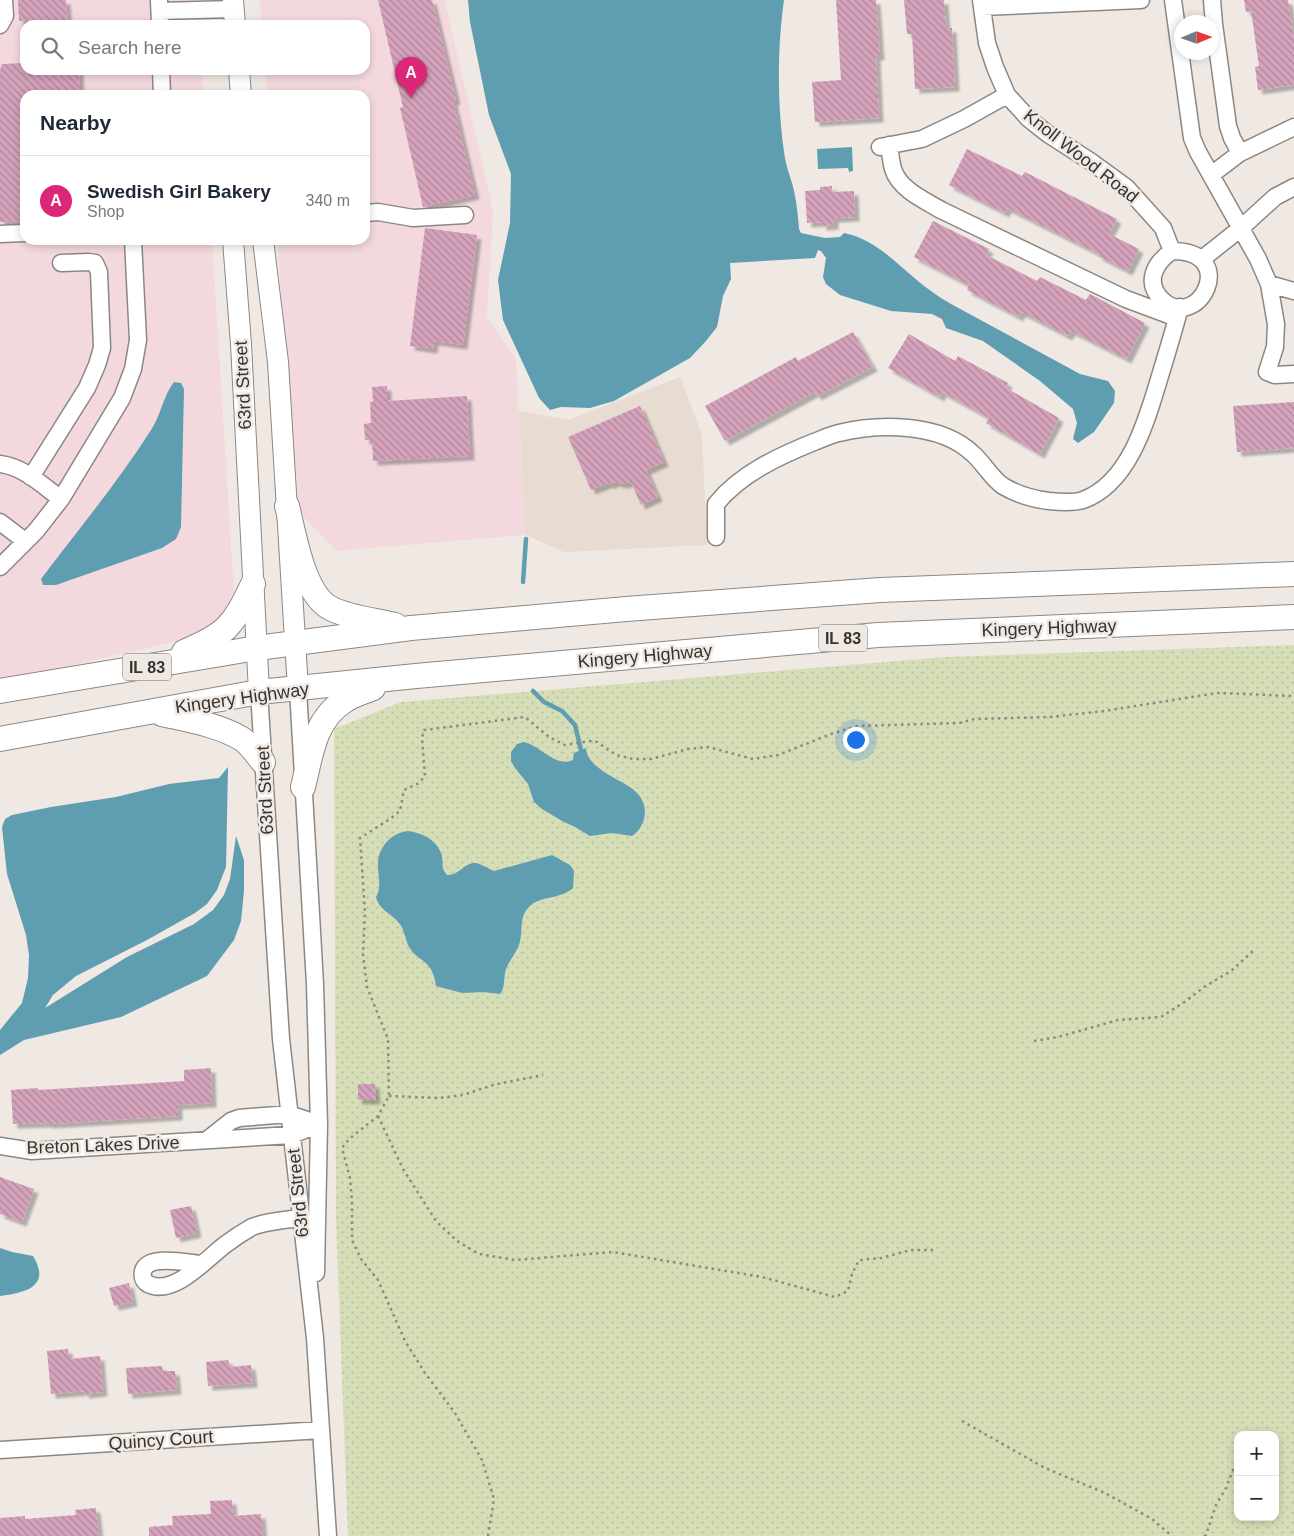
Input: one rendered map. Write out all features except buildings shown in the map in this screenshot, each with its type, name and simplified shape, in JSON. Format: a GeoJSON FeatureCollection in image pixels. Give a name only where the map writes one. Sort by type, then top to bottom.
{"type":"FeatureCollection","features":[{"type":"Feature","properties":{"kind":"highway"},"geometry":{"type":"LineString","coordinates":[[287,506],[308,580],[319,599],[330,608],[344,613],[412,628]]}},
{"type":"Feature","properties":{"kind":"highway","name":"IL 83"},"geometry":{"type":"LineString","coordinates":[[0,691],[257,648],[412,628],[688,603],[880,590],[1294,574]]}},
{"type":"Feature","properties":{"kind":"highway"},"geometry":{"type":"LineString","coordinates":[[154,665],[209,642],[224,631],[240,610],[253,584]]}},
{"type":"Feature","properties":{"kind":"highway","name":"Kingery Highway"},"geometry":{"type":"LineString","coordinates":[[0,739],[259,692],[393,678],[878,635],[1294,617]]}},
{"type":"Feature","properties":{"kind":"highway"},"geometry":{"type":"LineString","coordinates":[[303,787],[314,742],[325,717],[344,701],[393,678]]}},
{"type":"Feature","properties":{"kind":"highway"},"geometry":{"type":"LineString","coordinates":[[151,712],[193,721],[244,740],[263,762]]}},
{"type":"Feature","properties":{"kind":"main road"},"geometry":{"type":"LineString","coordinates":[[239,75],[241,90]]}},
{"type":"Feature","properties":{"kind":"main road","name":"63rd Street"},"geometry":{"type":"LineString","coordinates":[[233,245],[241,344],[259,692]]}},
{"type":"Feature","properties":{"kind":"main road","name":"63rd Street"},"geometry":{"type":"LineString","coordinates":[[264,245],[278,362],[298,689]]}},
{"type":"Feature","properties":{"kind":"street"},"geometry":{"type":"LineString","coordinates":[[0,25],[5,16],[4,0]]}},
{"type":"Feature","properties":{"kind":"street"},"geometry":{"type":"LineString","coordinates":[[982,4],[1140,0]]}},
{"type":"Feature","properties":{"kind":"street"},"geometry":{"type":"LineString","coordinates":[[1173,0],[1192,138],[1258,259],[1269,284],[1276,324],[1275,346],[1267,372],[1275,375],[1294,374]]}},
{"type":"Feature","properties":{"kind":"street"},"geometry":{"type":"LineString","coordinates":[[1212,0],[1228,126],[1240,153]]}},
{"type":"Feature","properties":{"kind":"street","name":"Knoll Wood Road"},"geometry":{"type":"LineString","coordinates":[[982,4],[987,43],[1007,95],[1029,119],[1048,134],[1097,165],[1127,188],[1163,228],[1172,251]]}},
{"type":"Feature","properties":{"kind":"street"},"geometry":{"type":"LineString","coordinates":[[160,12],[234,11]]}},
{"type":"Feature","properties":{"kind":"street"},"geometry":{"type":"LineString","coordinates":[[161,75],[162,90]]}},
{"type":"Feature","properties":{"kind":"street"},"geometry":{"type":"LineString","coordinates":[[1007,95],[964,119],[922,139],[884,146],[897,178],[907,188],[941,210],[1126,299],[1179,313]]}},
{"type":"Feature","properties":{"kind":"street"},"geometry":{"type":"LineString","coordinates":[[1211,175],[1240,153],[1294,127]]}},
{"type":"Feature","properties":{"kind":"street"},"geometry":{"type":"LineString","coordinates":[[1202,259],[1276,197],[1294,187]]}},
{"type":"Feature","properties":{"kind":"street"},"geometry":{"type":"LineString","coordinates":[[370,213],[378,212],[413,218],[465,215]]}},
{"type":"Feature","properties":{"kind":"street"},"geometry":{"type":"LineString","coordinates":[[0,234],[20,233]]}},
{"type":"Feature","properties":{"kind":"street"},"geometry":{"type":"LineString","coordinates":[[0,567],[26,541],[61,499],[122,398],[133,369],[138,340],[133,245]]}},
{"type":"Feature","properties":{"kind":"street"},"geometry":{"type":"LineString","coordinates":[[716,537],[716,504],[725,493],[760,468],[802,447],[838,433],[875,428],[910,428],[944,436],[972,452],[1002,485],[1027,497],[1056,502],[1082,500],[1108,486],[1126,463],[1147,420],[1179,313],[1200,299],[1207,290],[1209,280],[1207,269],[1202,259],[1192,253],[1172,251],[1155,268],[1153,278],[1155,289],[1161,298],[1179,313]]}},
{"type":"Feature","properties":{"kind":"street"},"geometry":{"type":"LineString","coordinates":[[30,477],[87,388],[102,348],[99,272],[95,263],[61,263]]}},
{"type":"Feature","properties":{"kind":"street"},"geometry":{"type":"LineString","coordinates":[[1269,284],[1294,291]]}},
{"type":"Feature","properties":{"kind":"street"},"geometry":{"type":"LineString","coordinates":[[0,464],[10,465],[61,499]]}},
{"type":"Feature","properties":{"kind":"street"},"geometry":{"type":"LineString","coordinates":[[0,522],[26,541]]}},
{"type":"Feature","properties":{"kind":"street","name":"63rd Street"},"geometry":{"type":"LineString","coordinates":[[298,689],[315,984],[319,1124],[315,1338]]}},
{"type":"Feature","properties":{"kind":"street","name":"63rd Street"},"geometry":{"type":"LineString","coordinates":[[259,692],[281,1039],[315,1338],[328,1536]]}},
{"type":"Feature","properties":{"kind":"street"},"geometry":{"type":"LineString","coordinates":[[207,1140],[232,1121],[240,1118],[289,1114],[319,1124]]}},
{"type":"Feature","properties":{"kind":"street","name":"Breton Lakes Drive"},"geometry":{"type":"LineString","coordinates":[[0,1146],[32,1150],[292,1135],[319,1124]]}},
{"type":"Feature","properties":{"kind":"street"},"geometry":{"type":"LineString","coordinates":[[201,1264],[227,1243],[254,1226],[301,1218]]}},
{"type":"Feature","properties":{"kind":"street","name":"Quincy Court"},"geometry":{"type":"LineString","coordinates":[[0,1450],[322,1430]]}},
{"type":"Feature","properties":{"kind":"path"},"geometry":{"type":"LineString","coordinates":[[821,251],[825,238]]}},
{"type":"Feature","properties":{"kind":"path"},"geometry":{"type":"LineString","coordinates":[[942,319],[951,304]]}},
{"type":"Feature","properties":{"kind":"path"},"geometry":{"type":"LineString","coordinates":[[488,1536],[494,1499],[482,1460],[455,1413],[425,1373],[405,1341],[378,1280],[361,1259],[352,1240],[350,1178],[342,1148],[349,1138],[378,1116],[389,1096],[388,1039],[367,987],[364,962],[365,912],[360,838],[400,811],[404,790],[419,783],[425,776],[422,738],[424,730],[525,717],[549,737],[565,745],[590,741],[597,742],[616,755],[633,760],[651,759],[688,749],[708,747],[753,759],[778,755],[857,726],[960,723],[974,719],[1050,717],[1104,711],[1217,693],[1294,696]]}},
{"type":"Feature","properties":{"kind":"path"},"geometry":{"type":"LineString","coordinates":[[1034,1041],[1058,1037],[1118,1020],[1161,1017],[1204,987],[1231,972],[1253,951]]}},
{"type":"Feature","properties":{"kind":"path"},"geometry":{"type":"LineString","coordinates":[[389,1096],[439,1098],[463,1095],[493,1085],[544,1074]]}},
{"type":"Feature","properties":{"kind":"path"},"geometry":{"type":"LineString","coordinates":[[378,1116],[402,1169],[436,1221],[457,1241],[479,1254],[514,1260],[613,1252],[762,1277],[835,1297],[848,1291],[852,1274],[859,1260],[881,1258],[911,1250],[934,1250]]}},
{"type":"Feature","properties":{"kind":"path"},"geometry":{"type":"LineString","coordinates":[[962,1421],[1045,1468],[1105,1493],[1152,1519],[1172,1536]]}},
{"type":"Feature","properties":{"kind":"path"},"geometry":{"type":"LineString","coordinates":[[1204,1536],[1234,1467]]}},
{"type":"Feature","properties":{"kind":"shaded area"},"geometry":{"type":"Polygon","coordinates":[[[0,0],[197,0],[199,20],[20,20],[20,75],[202,75],[203,90],[20,90],[20,245],[212,245],[234,593],[227,614],[210,630],[177,641],[0,682],[0,0]]]}},
{"type":"Feature","properties":{"kind":"shaded area"},"geometry":{"type":"Polygon","coordinates":[[[260,0],[445,0],[493,211],[487,317],[516,359],[525,535],[336,551],[300,513],[277,245],[370,245],[370,90],[267,90],[265,75],[370,75],[370,20],[262,20],[260,0]]]}},
{"type":"Feature","properties":{"kind":"shaded area"},"geometry":{"type":"Polygon","coordinates":[[[680,377],[702,435],[707,545],[564,552],[525,535],[519,411],[568,420],[680,377]]]}},
{"type":"Feature","properties":{"kind":"green space"},"geometry":{"type":"Polygon","coordinates":[[[1294,645],[1294,1536],[348,1536],[336,1220],[334,729],[401,702],[946,657],[1294,645]]]}},
{"type":"Feature","properties":{"kind":"water"},"geometry":{"type":"Polygon","coordinates":[[[468,0],[784,0],[779,59],[780,120],[785,158],[794,191],[801,233],[825,238],[840,237],[844,233],[869,242],[933,293],[951,304],[1080,374],[1108,381],[1115,391],[1114,403],[1094,432],[1078,443],[1073,439],[1077,423],[1073,409],[1040,381],[983,341],[946,328],[942,319],[932,314],[891,311],[840,295],[826,284],[823,277],[826,258],[818,250],[815,258],[730,263],[731,279],[723,296],[717,327],[690,358],[614,401],[590,408],[561,407],[550,410],[539,398],[503,320],[498,280],[510,223],[511,174],[489,115],[470,22],[468,0]]]}},
{"type":"Feature","properties":{"kind":"water"},"geometry":{"type":"Polygon","coordinates":[[[852,147],[853,171],[849,172],[848,168],[818,169],[817,149],[852,147]]]}},
{"type":"Feature","properties":{"kind":"water"},"geometry":{"type":"Polygon","coordinates":[[[174,382],[181,383],[184,389],[181,527],[176,539],[162,548],[56,585],[43,585],[41,579],[111,487],[151,430],[167,393],[174,382]]]}},
{"type":"Feature","properties":{"kind":"water"},"geometry":{"type":"Polygon","coordinates":[[[524,742],[555,759],[567,762],[573,760],[574,753],[586,748],[588,756],[599,768],[631,788],[641,798],[644,804],[645,816],[641,827],[632,836],[612,833],[590,836],[542,809],[534,802],[528,784],[511,761],[511,752],[517,744],[524,742]]]}},
{"type":"Feature","properties":{"kind":"water"},"geometry":{"type":"Polygon","coordinates":[[[228,767],[226,867],[217,890],[207,904],[195,913],[147,940],[76,976],[53,995],[45,1008],[127,957],[194,924],[213,910],[224,895],[230,879],[236,836],[244,860],[244,891],[241,921],[234,940],[207,976],[121,1017],[24,1040],[0,1055],[0,1030],[22,1003],[28,978],[29,955],[26,935],[7,874],[2,827],[5,819],[12,815],[116,797],[169,784],[219,778],[228,767]]]}},
{"type":"Feature","properties":{"kind":"water"},"geometry":{"type":"Polygon","coordinates":[[[408,831],[429,838],[437,846],[440,850],[443,868],[447,875],[451,875],[472,863],[494,871],[552,855],[570,865],[574,871],[573,888],[568,892],[538,901],[525,912],[522,920],[519,945],[506,969],[503,988],[500,994],[483,992],[462,993],[436,986],[432,970],[412,951],[401,925],[380,905],[376,897],[379,886],[378,859],[380,853],[386,842],[391,838],[408,831]]]}},
{"type":"Feature","properties":{"kind":"water"},"geometry":{"type":"Polygon","coordinates":[[[0,1248],[33,1256],[38,1266],[39,1275],[33,1286],[18,1293],[0,1296],[0,1248]]]}},
{"type":"Feature","properties":{"kind":"waterway"},"geometry":{"type":"LineString","coordinates":[[523,582],[526,539]]}},
{"type":"Feature","properties":{"kind":"waterway"},"geometry":{"type":"LineString","coordinates":[[533,691],[544,702],[562,711],[575,725],[581,750]]}},
{"type":"Feature","properties":{"kind":"place","name":"Swedish Girl Bakery"},"geometry":{"type":"Point","coordinates":[411,98]}}]}
